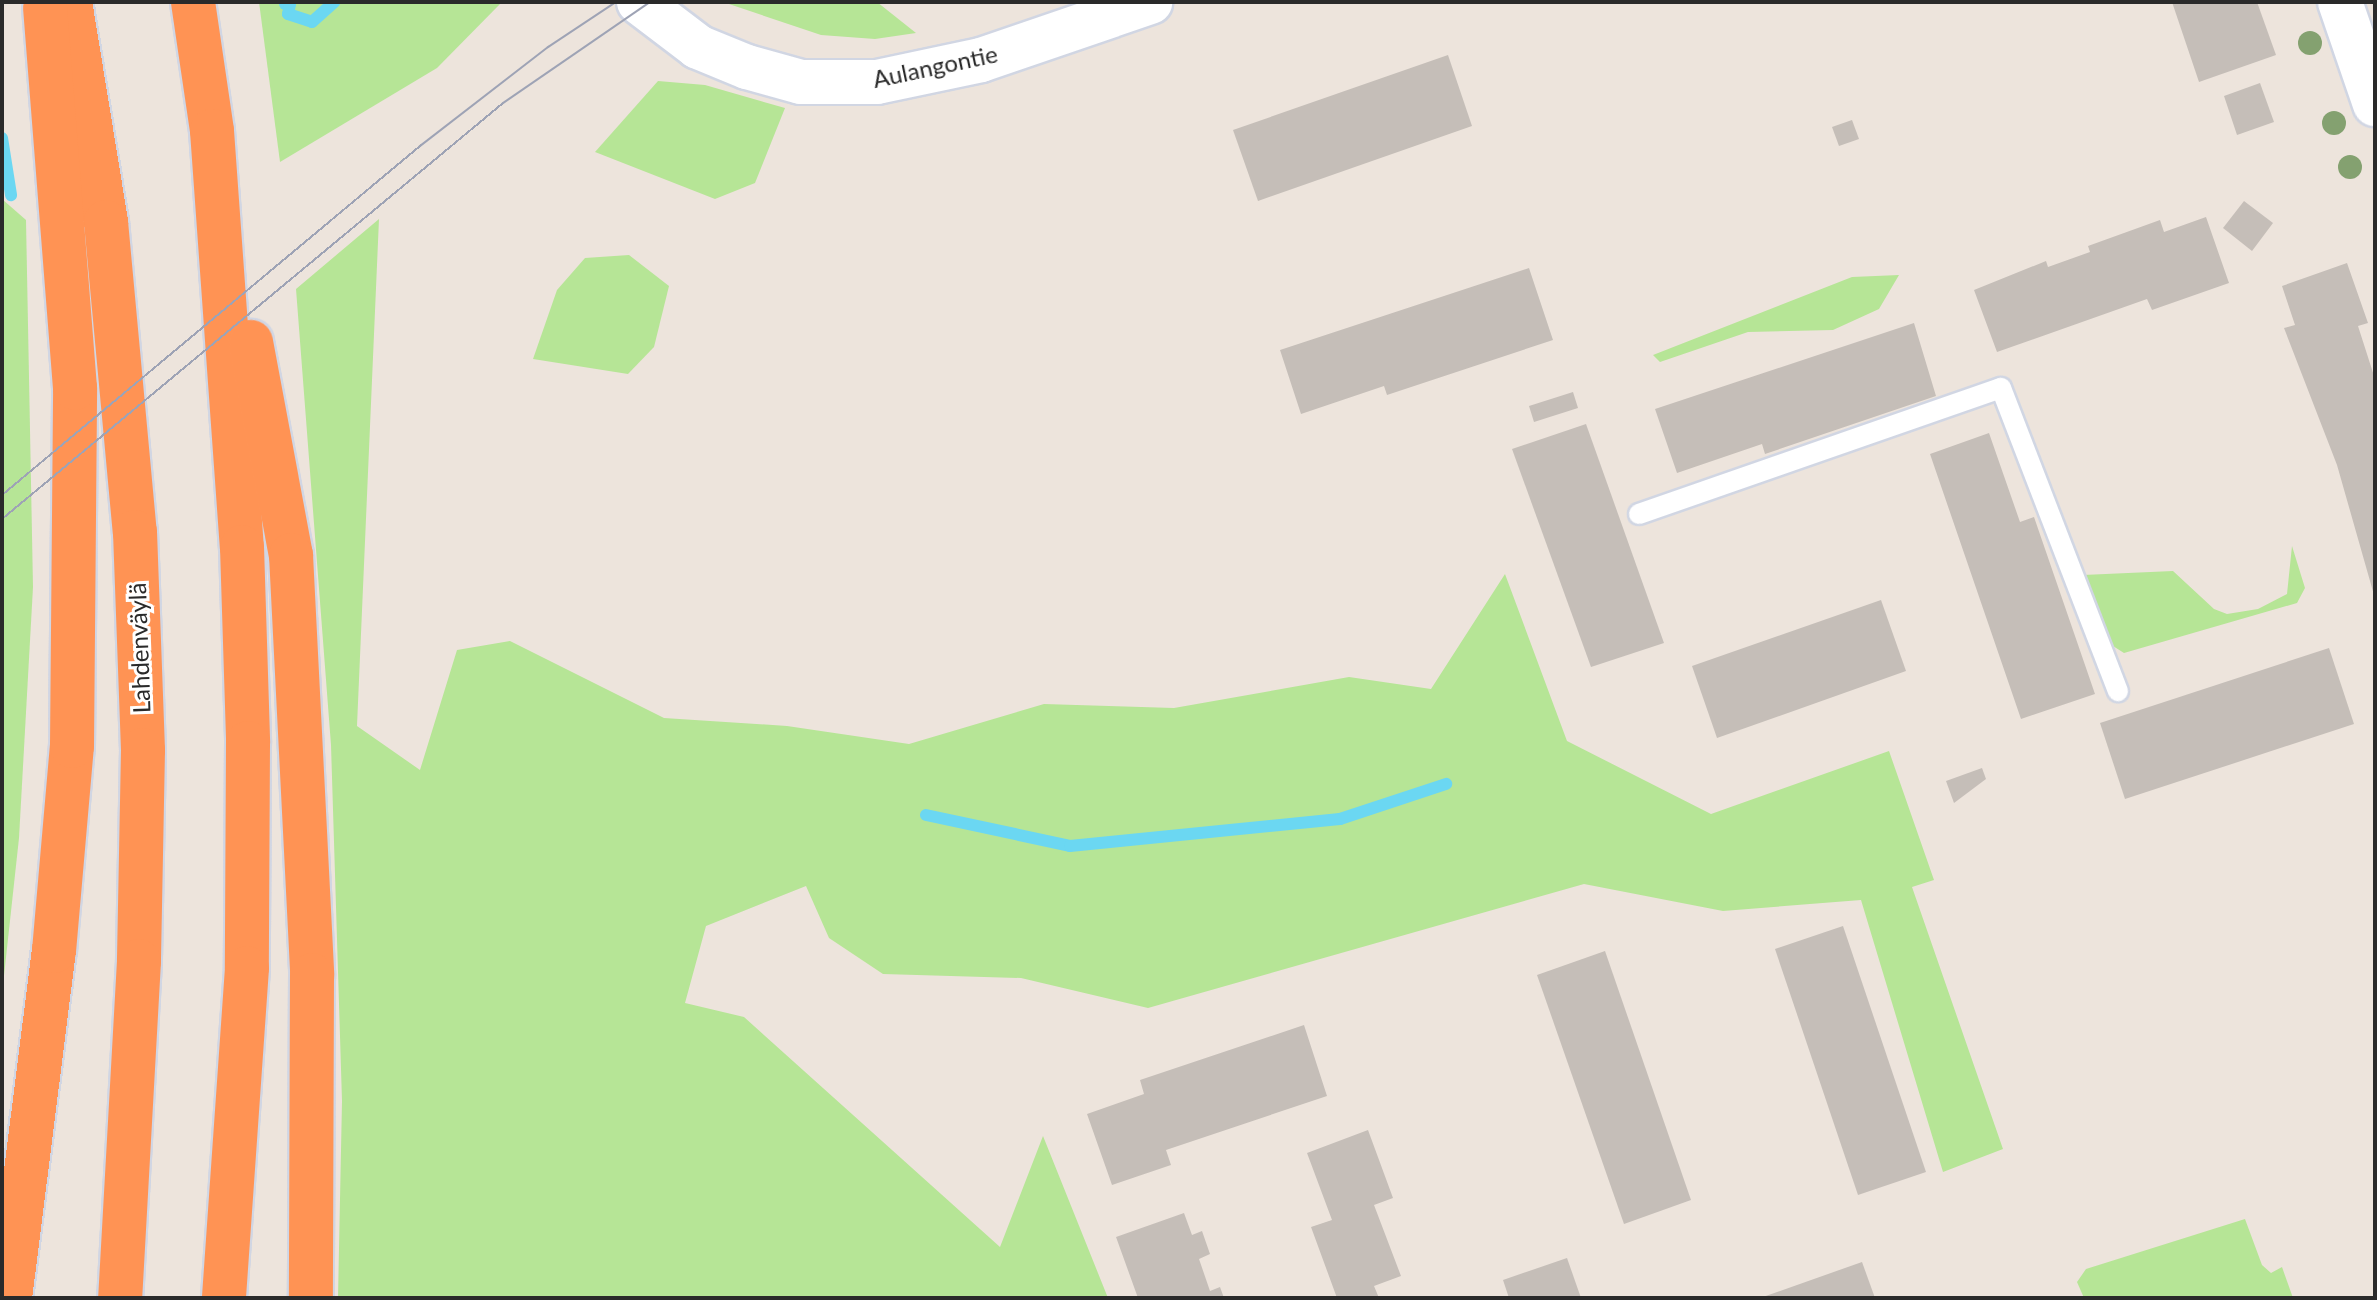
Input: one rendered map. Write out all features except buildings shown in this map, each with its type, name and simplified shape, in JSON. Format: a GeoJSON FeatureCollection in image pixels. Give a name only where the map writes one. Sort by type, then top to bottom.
{"type":"FeatureCollection","features":[{"type":"Feature","properties":{"kind":"highway"},"geometry":{"type":"LineString","coordinates":[[10,1298],[54,951],[72,746],[75,388],[44,2]]}},
{"type":"Feature","properties":{"kind":"highway","name":"Lahdenväylä"},"geometry":{"type":"LineString","coordinates":[[70,2],[106,222],[137,579],[143,750],[139,961],[120,1298]]}},
{"type":"Feature","properties":{"kind":"highway"},"geometry":{"type":"LineString","coordinates":[[193,2],[212,131],[291,555],[312,975],[311,1298]]}},
{"type":"Feature","properties":{"kind":"highway"},"geometry":{"type":"LineString","coordinates":[[212,131],[242,547],[248,743],[247,968],[224,1298]]}},
{"type":"Feature","properties":{"kind":"street","name":"Aulangontie"},"geometry":{"type":"LineString","coordinates":[[639,2],[698,47],[747,67],[801,82],[862,82],[981,60],[1150,2]]}},
{"type":"Feature","properties":{"kind":"street"},"geometry":{"type":"LineString","coordinates":[[2355,17],[2375,104]]}},
{"type":"Feature","properties":{"kind":"lane"},"geometry":{"type":"LineString","coordinates":[[1639,514],[2001,388],[2118,691]]}},
{"type":"Feature","properties":{"kind":"green space"},"geometry":{"type":"Polygon","coordinates":[[[259,2],[502,2],[437,68],[280,162],[259,2]]]}},
{"type":"Feature","properties":{"kind":"green space"},"geometry":{"type":"Polygon","coordinates":[[[723,2],[877,2],[916,33],[875,39],[821,35],[723,2]]]}},
{"type":"Feature","properties":{"kind":"green space"},"geometry":{"type":"Polygon","coordinates":[[[658,81],[705,85],[785,108],[755,183],[715,199],[595,152],[658,81]]]}},
{"type":"Feature","properties":{"kind":"green space"},"geometry":{"type":"Polygon","coordinates":[[[2,199],[26,220],[33,587],[19,838],[2,994],[2,199]]]}},
{"type":"Feature","properties":{"kind":"green space"},"geometry":{"type":"Polygon","coordinates":[[[379,219],[357,726],[420,770],[457,650],[510,641],[664,718],[787,726],[909,744],[1044,704],[1174,708],[1349,677],[1431,689],[1505,574],[1567,741],[1711,814],[1889,751],[1934,880],[1912,887],[2003,1149],[1943,1172],[1861,900],[1723,911],[1584,884],[1148,1008],[1021,978],[883,974],[829,938],[806,886],[706,926],[685,1003],[744,1017],[1000,1247],[1043,1136],[1108,1298],[338,1298],[342,1101],[331,745],[296,289],[379,219]]]}},
{"type":"Feature","properties":{"kind":"green space"},"geometry":{"type":"Polygon","coordinates":[[[629,255],[669,286],[654,347],[628,374],[533,359],[557,290],[585,258],[629,255]]]}},
{"type":"Feature","properties":{"kind":"green space"},"geometry":{"type":"Polygon","coordinates":[[[1899,275],[1879,309],[1833,330],[1748,332],[1660,362],[1653,355],[1852,277],[1899,275]]]}},
{"type":"Feature","properties":{"kind":"green space"},"geometry":{"type":"Polygon","coordinates":[[[2292,546],[2305,588],[2297,603],[2124,653],[2113,646],[2083,575],[2173,571],[2214,609],[2227,614],[2258,609],[2287,594],[2292,546]]]}},
{"type":"Feature","properties":{"kind":"green space"},"geometry":{"type":"Polygon","coordinates":[[[2245,1219],[2262,1265],[2271,1273],[2282,1267],[2293,1298],[2084,1298],[2077,1282],[2086,1269],[2245,1219]]]}},
{"type":"Feature","properties":{"kind":"waterway"},"geometry":{"type":"LineString","coordinates":[[285,4],[290,4],[288,14],[312,22],[334,2]]}},
{"type":"Feature","properties":{"kind":"waterway"},"geometry":{"type":"LineString","coordinates":[[2,138],[11,195]]}},
{"type":"Feature","properties":{"kind":"waterway"},"geometry":{"type":"LineString","coordinates":[[926,815],[1070,846],[1340,819],[1446,784]]}},
{"type":"Feature","properties":{"kind":"tram line"},"geometry":{"type":"LineString","coordinates":[[2,495],[420,146],[548,47],[616,2]]}},
{"type":"Feature","properties":{"kind":"tram line"},"geometry":{"type":"LineString","coordinates":[[2,519],[503,103],[650,2]]}}]}
